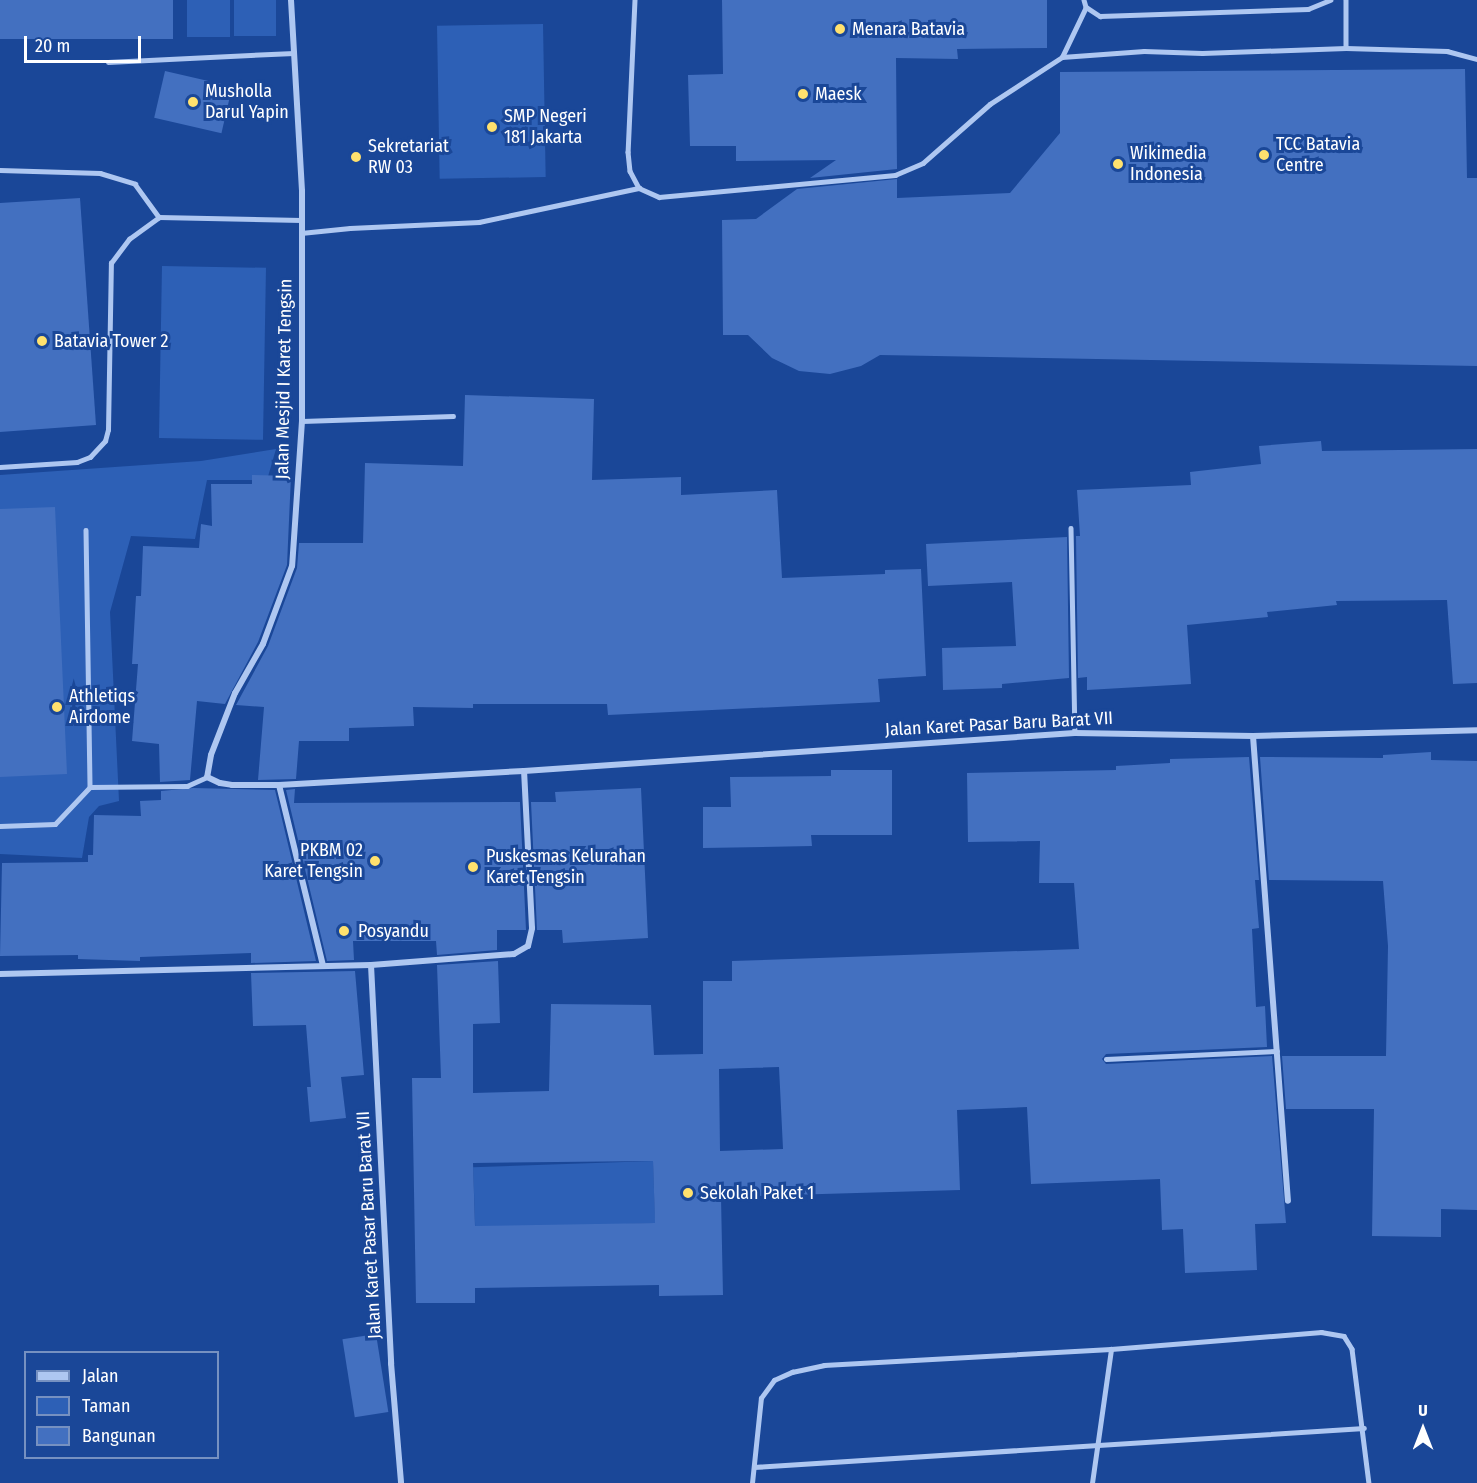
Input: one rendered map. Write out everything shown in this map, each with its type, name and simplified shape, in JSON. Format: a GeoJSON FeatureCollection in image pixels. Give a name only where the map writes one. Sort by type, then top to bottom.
{"type":"FeatureCollection","features":[{"type":"Feature","properties":{"kind":"street","name":"Jalan Mesjid I Karet Tengsin"},"geometry":{"type":"LineString","coordinates":[[207,777],[211,755],[235,693],[263,644],[292,566],[302,421],[301,220],[291,0]]}},
{"type":"Feature","properties":{"kind":"street","name":"Jalan Karet Pasar Baru Barat VII"},"geometry":{"type":"LineString","coordinates":[[207,777],[219,783],[232,785],[279,784],[524,771],[1075,733],[1253,736],[1477,730]]}},
{"type":"Feature","properties":{"kind":"street"},"geometry":{"type":"LineString","coordinates":[[1253,736],[1288,1201]]}},
{"type":"Feature","properties":{"kind":"street"},"geometry":{"type":"LineString","coordinates":[[0,974],[371,965],[514,954],[528,946],[532,928],[524,771]]}},
{"type":"Feature","properties":{"kind":"street"},"geometry":{"type":"LineString","coordinates":[[279,784],[323,966]]}},
{"type":"Feature","properties":{"kind":"street","name":"Jalan Karet Pasar Baru Barat VII"},"geometry":{"type":"LineString","coordinates":[[371,965],[391,1363],[401,1483]]}},
{"type":"Feature","properties":{"kind":"lane"},"geometry":{"type":"LineString","coordinates":[[635,0],[628,152],[630,171],[639,188]]}},
{"type":"Feature","properties":{"kind":"lane"},"geometry":{"type":"LineString","coordinates":[[1083,0],[1086,7],[1100,16],[1308,9],[1330,0]]}},
{"type":"Feature","properties":{"kind":"lane"},"geometry":{"type":"LineString","coordinates":[[1346,0],[1346,48]]}},
{"type":"Feature","properties":{"kind":"lane"},"geometry":{"type":"LineString","coordinates":[[1062,57],[1086,7]]}},
{"type":"Feature","properties":{"kind":"lane"},"geometry":{"type":"LineString","coordinates":[[300,233],[350,228],[479,222],[639,188],[659,197],[895,175],[923,163],[990,104],[1062,57],[1144,51],[1202,53],[1346,48],[1447,51],[1477,59]]}},
{"type":"Feature","properties":{"kind":"lane"},"geometry":{"type":"LineString","coordinates":[[108,62],[294,53]]}},
{"type":"Feature","properties":{"kind":"lane"},"geometry":{"type":"LineString","coordinates":[[0,170],[100,173],[135,184],[159,217]]}},
{"type":"Feature","properties":{"kind":"lane"},"geometry":{"type":"LineString","coordinates":[[0,467],[77,462],[90,457],[105,441],[108,430],[111,263],[129,238],[159,217],[301,220]]}},
{"type":"Feature","properties":{"kind":"lane"},"geometry":{"type":"LineString","coordinates":[[302,421],[453,416]]}},
{"type":"Feature","properties":{"kind":"lane"},"geometry":{"type":"LineString","coordinates":[[1071,528],[1075,733]]}},
{"type":"Feature","properties":{"kind":"lane"},"geometry":{"type":"LineString","coordinates":[[0,826],[56,824],[90,787],[87,530]]}},
{"type":"Feature","properties":{"kind":"lane"},"geometry":{"type":"LineString","coordinates":[[90,787],[187,786],[207,777]]}},
{"type":"Feature","properties":{"kind":"lane"},"geometry":{"type":"LineString","coordinates":[[1106,1059],[1277,1051]]}},
{"type":"Feature","properties":{"kind":"lane"},"geometry":{"type":"LineString","coordinates":[[752,1483],[761,1398],[774,1380],[792,1372],[824,1365],[1111,1348],[1321,1332],[1344,1336],[1352,1348],[1364,1428],[1368,1483]]}},
{"type":"Feature","properties":{"kind":"lane"},"geometry":{"type":"LineString","coordinates":[[1092,1483],[1111,1348]]}},
{"type":"Feature","properties":{"kind":"lane"},"geometry":{"type":"LineString","coordinates":[[754,1467],[1364,1428]]}},
{"type":"Feature","properties":{"kind":"green space"},"geometry":{"type":"Polygon","coordinates":[[[187,0],[230,0],[230,37],[187,37],[187,0]]]}},
{"type":"Feature","properties":{"kind":"green space"},"geometry":{"type":"Polygon","coordinates":[[[234,0],[276,0],[276,36],[234,36],[234,0]]]}},
{"type":"Feature","properties":{"kind":"green space"},"geometry":{"type":"Polygon","coordinates":[[[543,24],[546,177],[440,179],[437,26],[543,24]]]}},
{"type":"Feature","properties":{"kind":"green space"},"geometry":{"type":"Polygon","coordinates":[[[162,266],[266,268],[263,440],[159,438],[162,266]]]}},
{"type":"Feature","properties":{"kind":"green space","name":"Athletiqs Airdome"},"geometry":{"type":"Polygon","coordinates":[[[276,449],[267,480],[207,480],[195,539],[131,536],[110,612],[119,801],[99,806],[89,817],[82,858],[0,854],[0,475],[201,461],[276,449]]]}},
{"type":"Feature","properties":{"kind":"green space"},"geometry":{"type":"Polygon","coordinates":[[[653,1161],[655,1223],[475,1229],[473,1167],[653,1161]]]}},
{"type":"Feature","properties":{"kind":"building"},"geometry":{"type":"Polygon","coordinates":[[[0,0],[173,0],[173,39],[0,39],[0,0]]]}},
{"type":"Feature","properties":{"kind":"building"},"geometry":{"type":"Polygon","coordinates":[[[722,0],[1047,0],[1047,48],[957,49],[958,59],[896,58],[897,169],[810,178],[836,160],[736,161],[736,146],[690,146],[688,75],[723,74],[722,0]]]}},
{"type":"Feature","properties":{"kind":"building"},"geometry":{"type":"Polygon","coordinates":[[[1465,69],[1467,178],[1477,178],[1477,366],[880,355],[861,366],[830,374],[799,371],[772,358],[748,335],[723,335],[722,220],[756,219],[797,189],[897,179],[897,198],[1010,193],[1060,133],[1060,72],[1465,69]]]}},
{"type":"Feature","properties":{"kind":"building","name":"Musholla Darul Yapin"},"geometry":{"type":"Polygon","coordinates":[[[165,71],[232,87],[221,133],[154,118],[165,71]]]}},
{"type":"Feature","properties":{"kind":"building","name":"Batavia Tower 2"},"geometry":{"type":"Polygon","coordinates":[[[80,198],[96,425],[0,432],[0,203],[80,198]]]}},
{"type":"Feature","properties":{"kind":"building"},"geometry":{"type":"Polygon","coordinates":[[[465,395],[594,399],[592,480],[681,477],[681,495],[777,490],[782,578],[885,574],[885,570],[921,569],[926,676],[878,679],[880,702],[608,715],[607,704],[473,704],[473,708],[413,707],[414,726],[349,728],[349,741],[299,741],[296,779],[258,780],[264,707],[236,705],[268,646],[297,568],[299,543],[363,543],[365,463],[463,466],[465,395]]]}},
{"type":"Feature","properties":{"kind":"building"},"geometry":{"type":"Polygon","coordinates":[[[1321,441],[1322,451],[1477,449],[1477,683],[1453,684],[1447,600],[1336,601],[1337,605],[1267,612],[1268,617],[1187,625],[1191,684],[1087,690],[1087,677],[1078,678],[1076,536],[1080,536],[1077,490],[1191,485],[1190,472],[1261,464],[1259,446],[1321,441]]]}},
{"type":"Feature","properties":{"kind":"building"},"geometry":{"type":"Polygon","coordinates":[[[252,475],[291,476],[287,565],[258,642],[225,704],[197,701],[190,780],[160,782],[159,744],[132,741],[138,664],[132,664],[136,596],[141,596],[143,546],[199,548],[201,524],[212,526],[211,484],[252,484],[252,475]]]}},
{"type":"Feature","properties":{"kind":"building"},"geometry":{"type":"Polygon","coordinates":[[[55,507],[67,774],[0,777],[0,509],[55,507]]]}},
{"type":"Feature","properties":{"kind":"building"},"geometry":{"type":"Polygon","coordinates":[[[1067,537],[1069,678],[1002,684],[1002,688],[943,690],[942,648],[1016,646],[1012,582],[928,586],[926,544],[1067,537]]]}},
{"type":"Feature","properties":{"kind":"building"},"geometry":{"type":"Polygon","coordinates":[[[1431,752],[1431,760],[1477,761],[1477,1210],[1441,1209],[1441,1237],[1372,1236],[1374,1109],[1286,1109],[1282,1056],[1386,1056],[1388,946],[1383,881],[1269,880],[1260,757],[1383,758],[1383,755],[1431,752]]]}},
{"type":"Feature","properties":{"kind":"building"},"geometry":{"type":"Polygon","coordinates":[[[1249,757],[1259,880],[1255,880],[1259,928],[1252,929],[1256,1007],[1265,1006],[1267,1047],[1106,1054],[1102,1059],[1106,1064],[1272,1056],[1286,1223],[1255,1224],[1257,1270],[1185,1273],[1183,1229],[1162,1230],[1160,1179],[1031,1184],[1027,1107],[957,1110],[960,1190],[721,1197],[723,1295],[659,1296],[659,1285],[475,1288],[475,1303],[416,1303],[412,1078],[441,1078],[437,965],[498,961],[500,1023],[473,1024],[473,1093],[549,1091],[551,1004],[651,1005],[654,1055],[703,1054],[703,981],[732,981],[732,961],[1079,949],[1074,883],[1039,883],[1040,841],[968,842],[967,773],[1116,770],[1116,766],[1170,763],[1170,759],[1249,757]],[[779,1067],[719,1069],[720,1151],[783,1149],[779,1067]],[[653,1161],[473,1163],[475,1226],[655,1223],[653,1161]]]}},
{"type":"Feature","properties":{"kind":"building"},"geometry":{"type":"Polygon","coordinates":[[[831,770],[892,770],[892,835],[811,835],[812,846],[703,848],[703,807],[731,807],[730,777],[831,776],[831,770]]]}},
{"type":"Feature","properties":{"kind":"building"},"geometry":{"type":"Polygon","coordinates":[[[193,788],[275,790],[316,961],[251,963],[251,953],[140,957],[140,961],[78,959],[78,955],[0,956],[2,863],[88,862],[88,855],[93,855],[94,815],[141,816],[140,801],[161,800],[161,791],[193,788]]]}},
{"type":"Feature","properties":{"kind":"building"},"geometry":{"type":"Polygon","coordinates":[[[641,788],[648,938],[563,943],[562,930],[537,930],[531,802],[556,802],[555,792],[641,788]]]}},
{"type":"Feature","properties":{"kind":"building"},"geometry":{"type":"Polygon","coordinates":[[[295,789],[294,803],[520,802],[526,930],[497,930],[497,950],[437,955],[436,941],[353,941],[354,960],[327,961],[286,790],[295,789]]]}},
{"type":"Feature","properties":{"kind":"building"},"geometry":{"type":"Polygon","coordinates":[[[355,971],[364,1075],[341,1077],[346,1118],[310,1122],[307,1087],[311,1087],[306,1025],[253,1026],[251,973],[355,971]]]}},
{"type":"Feature","properties":{"kind":"building"},"geometry":{"type":"Polygon","coordinates":[[[376,1334],[388,1412],[355,1417],[342,1339],[376,1334]]]}},
{"type":"Feature","properties":{"kind":"place","name":"Menara Batavia"},"geometry":{"type":"Point","coordinates":[840,29]}},
{"type":"Feature","properties":{"kind":"place","name":"Maesk"},"geometry":{"type":"Point","coordinates":[803,94]}},
{"type":"Feature","properties":{"kind":"place","name":"Musholla Darul Yapin"},"geometry":{"type":"Point","coordinates":[193,102]}},
{"type":"Feature","properties":{"kind":"place","name":"SMP Negeri 181 Jakarta"},"geometry":{"type":"Point","coordinates":[492,127]}},
{"type":"Feature","properties":{"kind":"place","name":"TCC Batavia Centre"},"geometry":{"type":"Point","coordinates":[1264,155]}},
{"type":"Feature","properties":{"kind":"place","name":"Sekretariat RW 03"},"geometry":{"type":"Point","coordinates":[356,157]}},
{"type":"Feature","properties":{"kind":"place","name":"Wikimedia Indonesia"},"geometry":{"type":"Point","coordinates":[1118,164]}},
{"type":"Feature","properties":{"kind":"place","name":"Batavia Tower 2"},"geometry":{"type":"Point","coordinates":[42,341]}},
{"type":"Feature","properties":{"kind":"place","name":"Athletiqs Airdome"},"geometry":{"type":"Point","coordinates":[57,707]}},
{"type":"Feature","properties":{"kind":"place","name":"PKBM 02 Karet Tengsin"},"geometry":{"type":"Point","coordinates":[375,861]}},
{"type":"Feature","properties":{"kind":"place","name":"Puskesmas Kelurahan Karet Tengsin"},"geometry":{"type":"Point","coordinates":[473,867]}},
{"type":"Feature","properties":{"kind":"place","name":"Posyandu"},"geometry":{"type":"Point","coordinates":[344,931]}},
{"type":"Feature","properties":{"kind":"place","name":"Sekolah Paket 1"},"geometry":{"type":"Point","coordinates":[688,1193]}}]}
